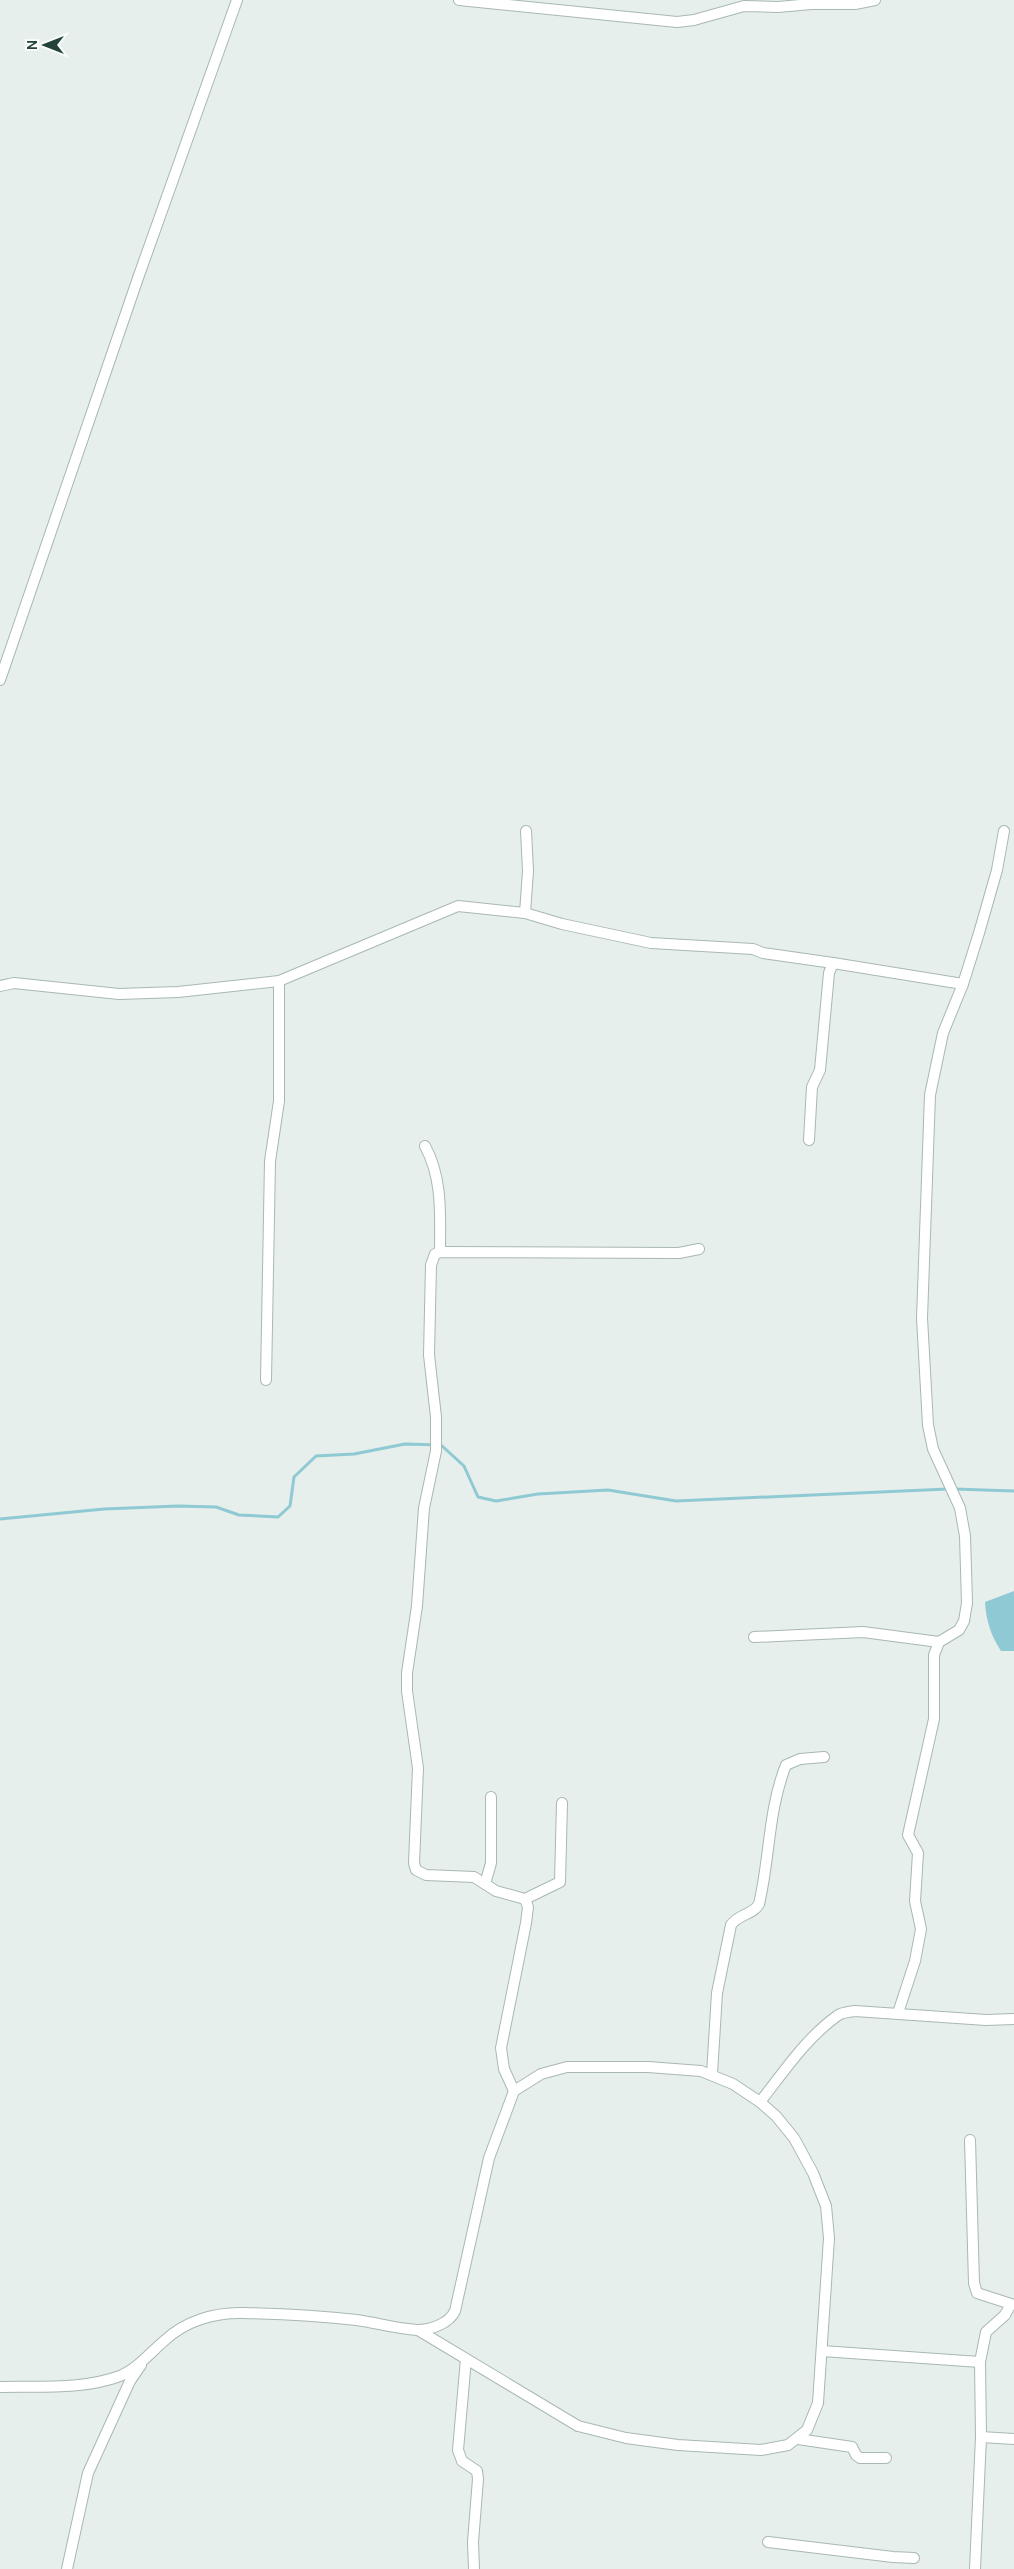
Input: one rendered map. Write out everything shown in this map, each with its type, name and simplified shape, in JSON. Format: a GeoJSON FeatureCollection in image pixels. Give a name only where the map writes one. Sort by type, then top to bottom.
{"type":"FeatureCollection","features":[{"type":"Feature","properties":{"kind":"street"},"geometry":{"type":"LineString","coordinates":[[0,680],[131,296],[236,0]]}},
{"type":"Feature","properties":{"kind":"street"},"geometry":{"type":"LineString","coordinates":[[459,0],[677,22],[694,20],[744,6],[778,8],[811,4],[855,4],[875,0]]}},
{"type":"Feature","properties":{"kind":"street"},"geometry":{"type":"LineString","coordinates":[[525,912],[528,870],[526,831]]}},
{"type":"Feature","properties":{"kind":"street"},"geometry":{"type":"LineString","coordinates":[[754,1637],[863,1632],[939,1642],[960,1630],[964,1621],[967,1603],[965,1536],[960,1508],[933,1449],[928,1425],[922,1318],[926,1152],[930,1095],[943,1033],[963,984],[997,870],[1004,831]]}},
{"type":"Feature","properties":{"kind":"street"},"geometry":{"type":"LineString","coordinates":[[0,986],[14,983],[119,994],[178,992],[279,981],[458,906],[525,912],[562,924],[651,943],[754,949],[763,953],[833,962],[963,984]]}},
{"type":"Feature","properties":{"kind":"street"},"geometry":{"type":"LineString","coordinates":[[808,1140],[812,1087],[820,1070],[828,973],[833,962]]}},
{"type":"Feature","properties":{"kind":"street"},"geometry":{"type":"LineString","coordinates":[[266,1380],[270,1161],[279,1101],[279,981]]}},
{"type":"Feature","properties":{"kind":"street"},"geometry":{"type":"LineString","coordinates":[[424,1146],[432,1159],[436,1176],[440,1252]]}},
{"type":"Feature","properties":{"kind":"street"},"geometry":{"type":"LineString","coordinates":[[562,1803],[560,1882],[525,1898],[496,1891],[474,1877],[426,1875],[416,1870],[414,1863],[418,1768],[407,1690],[407,1674],[417,1606],[424,1508],[436,1451],[436,1417],[429,1355],[431,1265],[435,1254],[440,1252],[679,1253],[700,1249]]}},
{"type":"Feature","properties":{"kind":"street"},"geometry":{"type":"LineString","coordinates":[[898,2013],[915,1961],[921,1929],[916,1901],[918,1853],[908,1835],[934,1719],[934,1655],[939,1642]]}},
{"type":"Feature","properties":{"kind":"street"},"geometry":{"type":"LineString","coordinates":[[712,2074],[717,1992],[730,1925],[738,1917],[756,1909],[759,1904],[774,1804],[782,1775],[786,1765],[800,1759],[824,1757]]}},
{"type":"Feature","properties":{"kind":"street"},"geometry":{"type":"LineString","coordinates":[[485,1884],[490,1863],[490,1797]]}},
{"type":"Feature","properties":{"kind":"street"},"geometry":{"type":"LineString","coordinates":[[514,2091],[504,2068],[501,2048],[526,1923],[528,1908],[525,1898]]}},
{"type":"Feature","properties":{"kind":"street"},"geometry":{"type":"LineString","coordinates":[[760,2102],[808,2043],[837,2016],[855,2011],[986,2020],[1014,2019]]}},
{"type":"Feature","properties":{"kind":"street"},"geometry":{"type":"LineString","coordinates":[[0,2387],[97,2383],[122,2375],[144,2360],[165,2339],[184,2325],[206,2317],[241,2313],[356,2320],[418,2330],[578,2426],[626,2438],[678,2445],[761,2450],[788,2445],[807,2430],[818,2403],[828,2238],[826,2206],[813,2173],[794,2138],[776,2116],[760,2102],[733,2084],[712,2074],[701,2071],[648,2067],[567,2067],[541,2074],[514,2091],[489,2158],[455,2311],[447,2322],[418,2330]]}},
{"type":"Feature","properties":{"kind":"street"},"geometry":{"type":"LineString","coordinates":[[970,2140],[974,2283],[977,2292],[1011,2304],[1006,2315],[986,2332],[980,2362],[980,2437],[975,2569]]}},
{"type":"Feature","properties":{"kind":"street"},"geometry":{"type":"LineString","coordinates":[[822,2351],[980,2362]]}},
{"type":"Feature","properties":{"kind":"street"},"geometry":{"type":"LineString","coordinates":[[466,2359],[458,2450],[462,2461],[477,2471],[473,2542],[474,2569]]}},
{"type":"Feature","properties":{"kind":"street"},"geometry":{"type":"LineString","coordinates":[[68,2569],[88,2473],[130,2381],[144,2360]]}},
{"type":"Feature","properties":{"kind":"street"},"geometry":{"type":"LineString","coordinates":[[980,2437],[1014,2439]]}},
{"type":"Feature","properties":{"kind":"street"},"geometry":{"type":"LineString","coordinates":[[798,2439],[852,2447],[860,2458],[886,2458]]}},
{"type":"Feature","properties":{"kind":"street"},"geometry":{"type":"LineString","coordinates":[[768,2542],[914,2558]]}},
{"type":"Feature","properties":{"kind":"street"},"geometry":{"type":"LineString","coordinates":[[892,2557],[892,2569]]}},
{"type":"Feature","properties":{"kind":"water"},"geometry":{"type":"Polygon","coordinates":[[[1014,1591],[1014,1651],[1001,1651],[994,1640],[990,1628],[985,1602],[1014,1591]]]}},
{"type":"Feature","properties":{"kind":"waterway"},"geometry":{"type":"LineString","coordinates":[[0,1519],[104,1509],[178,1506],[216,1507],[239,1515],[278,1517],[290,1506],[294,1477],[316,1456],[354,1454],[405,1444],[441,1445],[464,1466],[478,1497],[496,1501],[538,1494],[608,1490],[676,1501],[948,1489]]}},
{"type":"Feature","properties":{"kind":"waterway"},"geometry":{"type":"LineString","coordinates":[[954,1489],[1014,1491]]}}]}
